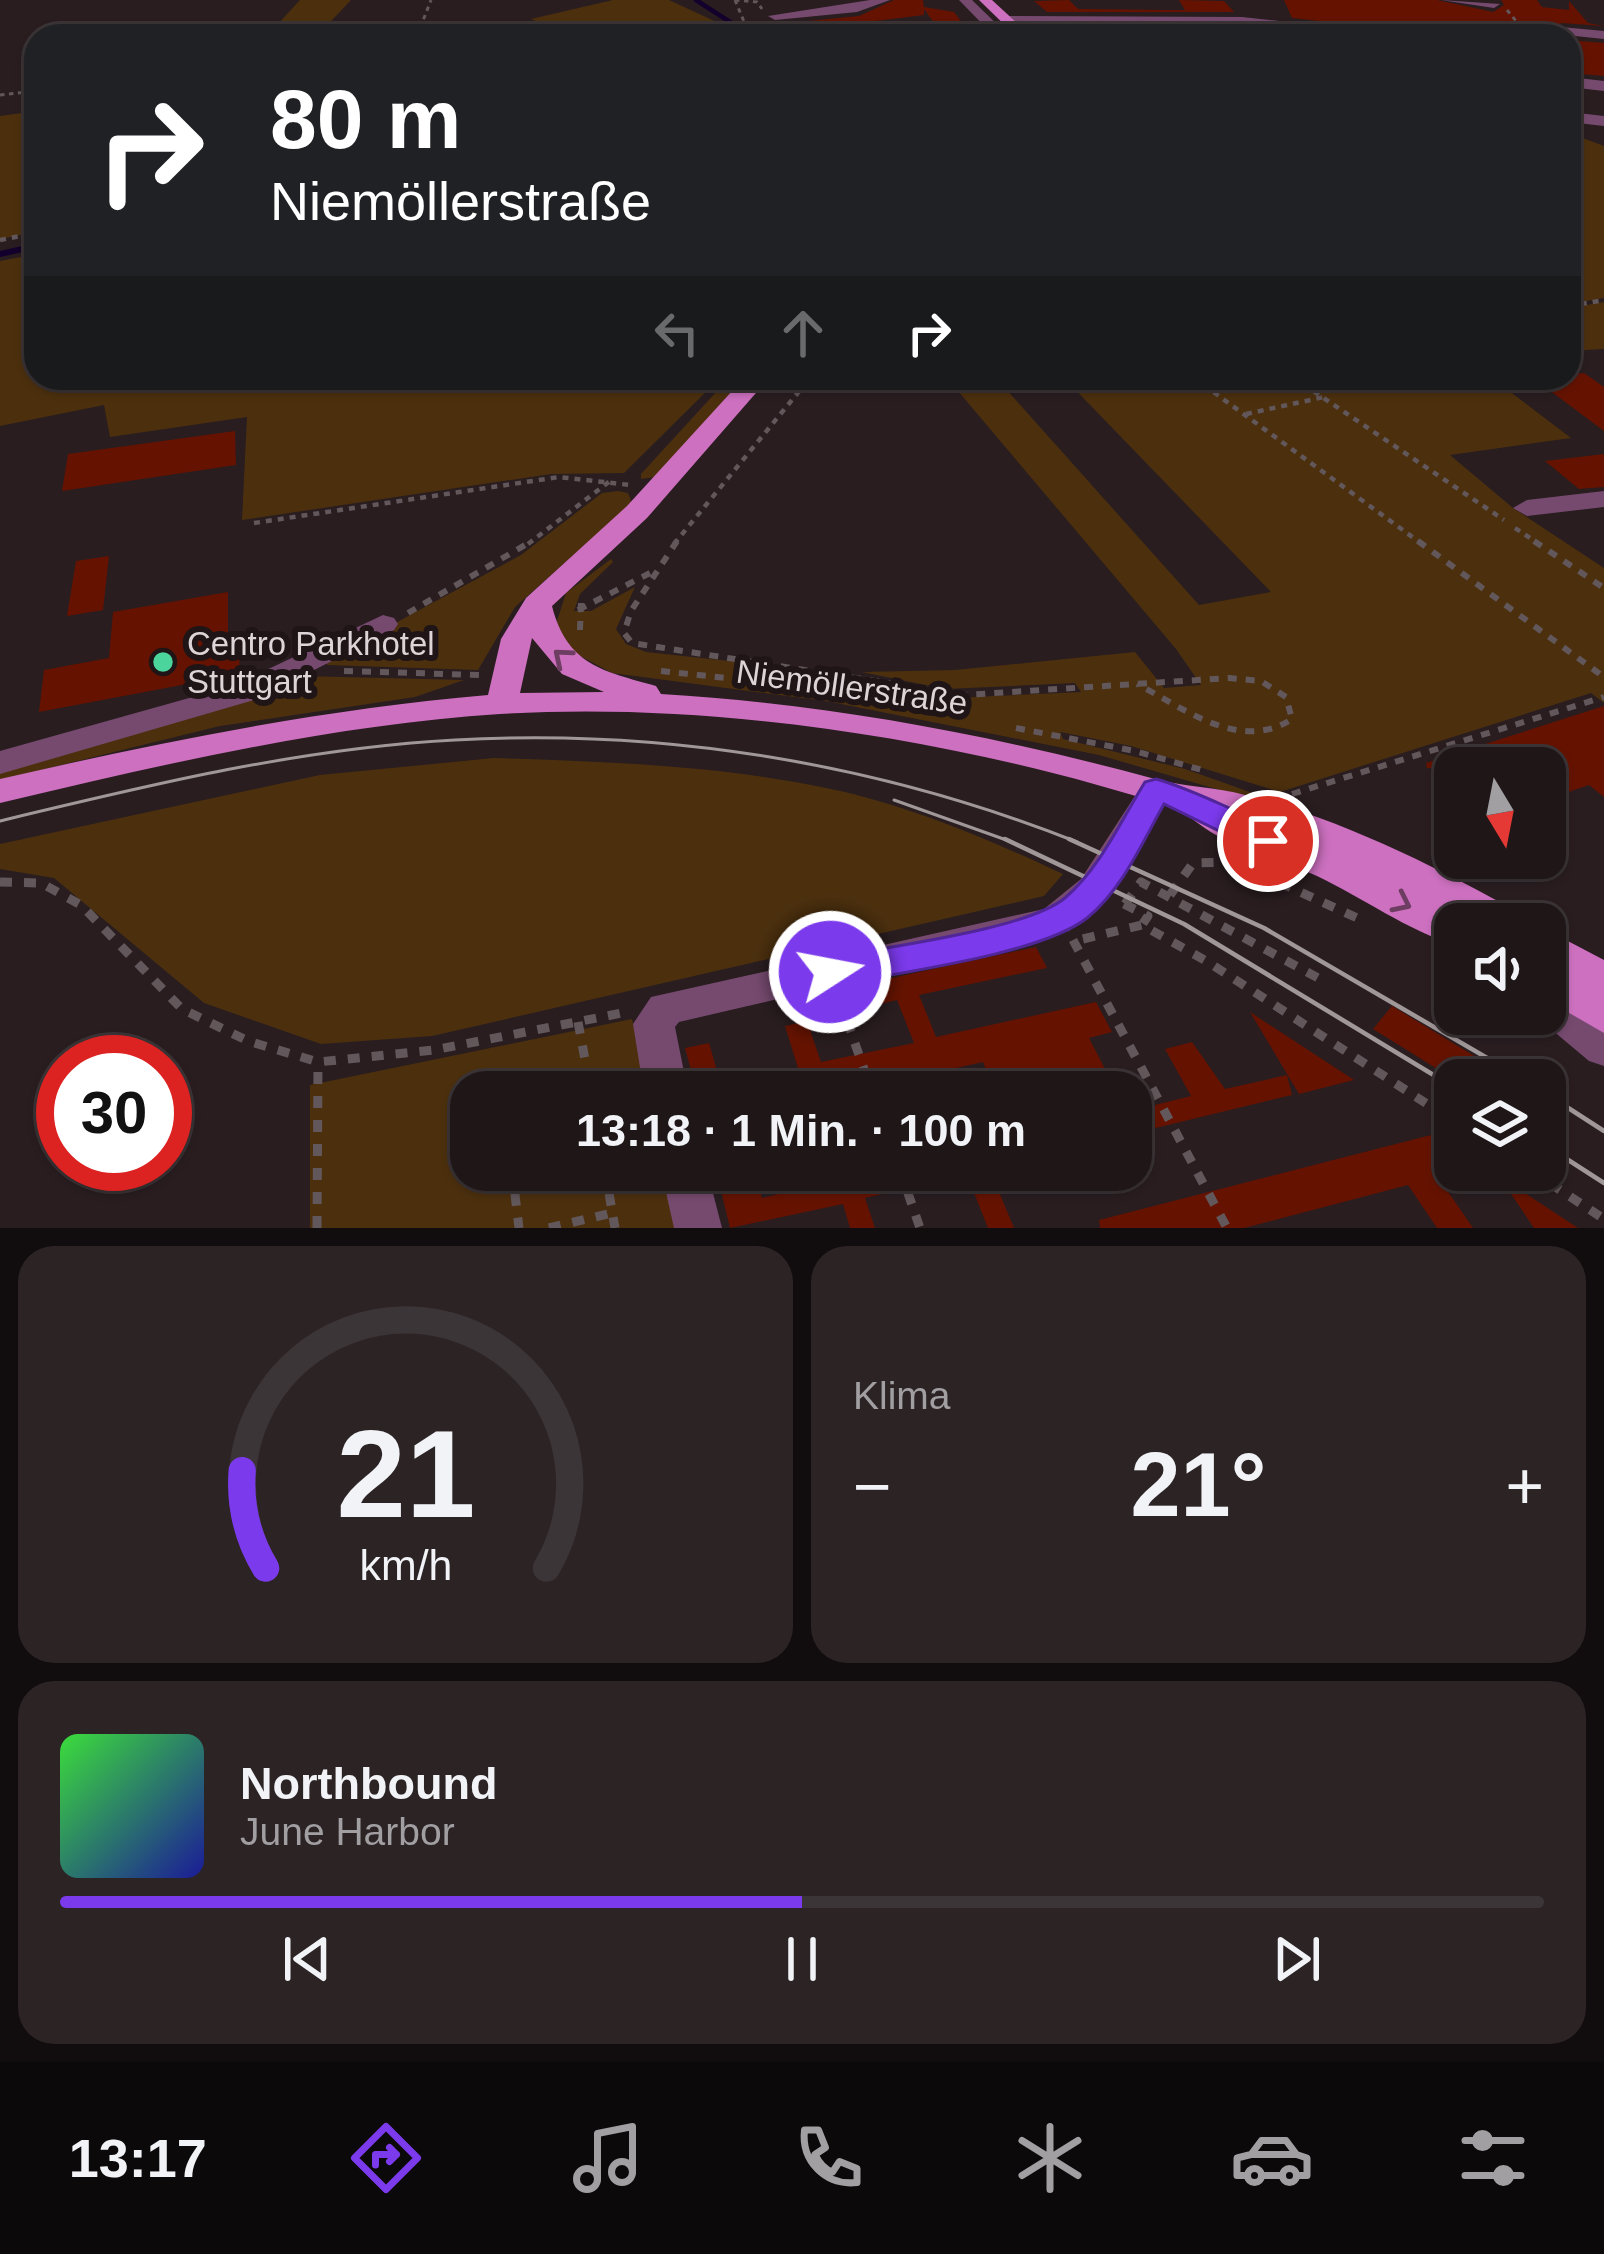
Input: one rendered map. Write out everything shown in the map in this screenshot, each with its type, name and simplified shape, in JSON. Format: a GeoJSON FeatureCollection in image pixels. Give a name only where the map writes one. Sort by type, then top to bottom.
{"type":"FeatureCollection","features":[{"type":"Feature","properties":{"kind":"main road"},"geometry":{"type":"LineString","coordinates":[[505,690],[519,630],[537,604],[637,512],[746,390]]}},
{"type":"Feature","properties":{"kind":"main road"},"geometry":{"type":"LineString","coordinates":[[537,604],[544,640],[561,660],[607,682],[697,708]]}},
{"type":"Feature","properties":{"kind":"main road","name":"Niemöllerstraße"},"geometry":{"type":"LineString","coordinates":[[0,791],[266,732],[505,690],[697,708],[950,742],[1169,794],[1242,806],[1399,869],[1466,903]]}},
{"type":"Feature","properties":{"kind":"main road","name":"Niemöllerstraße"},"geometry":{"type":"LineString","coordinates":[[1169,794],[1434,919]]}},
{"type":"Feature","properties":{"kind":"main road"},"geometry":{"type":"LineString","coordinates":[[1566,955],[1599,973]]}},
{"type":"Feature","properties":{"kind":"main road"},"geometry":{"type":"LineString","coordinates":[[1566,992],[1604,1016]]}},
{"type":"Feature","properties":{"kind":"street"},"geometry":{"type":"LineString","coordinates":[[852,0],[877,2]]}},
{"type":"Feature","properties":{"kind":"street"},"geometry":{"type":"LineString","coordinates":[[965,0],[998,24]]}},
{"type":"Feature","properties":{"kind":"street"},"geometry":{"type":"LineString","coordinates":[[1447,0],[1499,3]]}},
{"type":"Feature","properties":{"kind":"street"},"geometry":{"type":"LineString","coordinates":[[775,16],[877,2]]}},
{"type":"Feature","properties":{"kind":"street"},"geometry":{"type":"LineString","coordinates":[[1527,508],[1604,499]]}},
{"type":"Feature","properties":{"kind":"street"},"geometry":{"type":"LineString","coordinates":[[0,763],[213,704],[297,669],[383,624]]}},
{"type":"Feature","properties":{"kind":"street"},"geometry":{"type":"LineString","coordinates":[[662,1071],[654,1024],[666,1009],[1013,934],[1064,916],[1080,905],[1169,794]]}},
{"type":"Feature","properties":{"kind":"street"},"geometry":{"type":"LineString","coordinates":[[1566,1017],[1604,1049]]}},
{"type":"Feature","properties":{"kind":"street"},"geometry":{"type":"LineString","coordinates":[[689,1191],[698,1228]]}},
{"type":"Feature","properties":{"kind":"path"},"geometry":{"type":"LineString","coordinates":[[800,390],[653,572],[628,611],[623,629],[629,641],[644,648],[818,668],[955,695],[1137,684],[1256,679],[1289,700],[1292,719],[1275,731],[1242,732],[1137,684]]}},
{"type":"Feature","properties":{"kind":"path"},"geometry":{"type":"LineString","coordinates":[[1215,390],[1604,677]]}},
{"type":"Feature","properties":{"kind":"path"},"geometry":{"type":"LineString","coordinates":[[1313,390],[1604,588]]}},
{"type":"Feature","properties":{"kind":"path"},"geometry":{"type":"LineString","coordinates":[[1246,414],[1324,397]]}},
{"type":"Feature","properties":{"kind":"path"},"geometry":{"type":"LineString","coordinates":[[254,523],[559,477],[623,484]]}},
{"type":"Feature","properties":{"kind":"path"},"geometry":{"type":"LineString","coordinates":[[383,624],[514,555],[610,481]]}},
{"type":"Feature","properties":{"kind":"path"},"geometry":{"type":"LineString","coordinates":[[578,610],[653,572]]}},
{"type":"Feature","properties":{"kind":"path"},"geometry":{"type":"LineString","coordinates":[[297,669],[505,690]]}},
{"type":"Feature","properties":{"kind":"path"},"geometry":{"type":"LineString","coordinates":[[1287,801],[1292,794],[1604,697]]}},
{"type":"Feature","properties":{"kind":"path"},"geometry":{"type":"LineString","coordinates":[[1236,863],[1375,926]]}},
{"type":"Feature","properties":{"kind":"path"},"geometry":{"type":"LineString","coordinates":[[0,882],[41,883],[81,905],[182,1009],[248,1041],[318,1062],[414,1053],[666,1009]]}},
{"type":"Feature","properties":{"kind":"path"},"geometry":{"type":"LineString","coordinates":[[1142,925],[1148,916],[1125,904],[1141,882],[1320,979]]}},
{"type":"Feature","properties":{"kind":"path"},"geometry":{"type":"LineString","coordinates":[[1227,1228],[1074,940],[1142,925],[1208,962],[1434,1107]]}},
{"type":"Feature","properties":{"kind":"path"},"geometry":{"type":"LineString","coordinates":[[830,972],[865,1071]]}},
{"type":"Feature","properties":{"kind":"path"},"geometry":{"type":"LineString","coordinates":[[578,1022],[587,1071]]}},
{"type":"Feature","properties":{"kind":"path"},"geometry":{"type":"LineString","coordinates":[[317,1228],[318,1062]]}},
{"type":"Feature","properties":{"kind":"path"},"geometry":{"type":"LineString","coordinates":[[515,1191],[519,1228]]}},
{"type":"Feature","properties":{"kind":"path"},"geometry":{"type":"LineString","coordinates":[[608,1191],[615,1228]]}},
{"type":"Feature","properties":{"kind":"path"},"geometry":{"type":"LineString","coordinates":[[907,1191],[920,1228]]}},
{"type":"Feature","properties":{"kind":"path"},"geometry":{"type":"LineString","coordinates":[[1562,1191],[1604,1219]]}},
{"type":"Feature","properties":{"kind":"path"},"geometry":{"type":"LineString","coordinates":[[549,1228],[612,1213]]}},
{"type":"Feature","properties":{"kind":"shaded area"},"geometry":{"type":"Polygon","coordinates":[[[300,0],[351,0],[328,24],[278,24],[300,0]]]}},
{"type":"Feature","properties":{"kind":"shaded area"},"geometry":{"type":"Polygon","coordinates":[[[613,0],[669,0],[721,24],[542,24],[531,19],[613,0]]]}},
{"type":"Feature","properties":{"kind":"shaded area"},"geometry":{"type":"Polygon","coordinates":[[[24,113],[24,234],[0,239],[0,116],[24,113]]]}},
{"type":"Feature","properties":{"kind":"shaded area"},"geometry":{"type":"Polygon","coordinates":[[[1581,137],[1604,146],[1604,298],[1581,302],[1581,137]]]}},
{"type":"Feature","properties":{"kind":"shaded area"},"geometry":{"type":"Polygon","coordinates":[[[24,256],[24,390],[708,390],[624,473],[551,474],[242,520],[247,417],[110,437],[104,405],[0,426],[0,261],[24,256]]]}},
{"type":"Feature","properties":{"kind":"shaded area"},"geometry":{"type":"Polygon","coordinates":[[[1604,302],[1604,349],[1581,350],[1581,306],[1604,302]]]}},
{"type":"Feature","properties":{"kind":"shaded area"},"geometry":{"type":"Polygon","coordinates":[[[718,390],[733,390],[656,477],[641,479],[718,390]]]}},
{"type":"Feature","properties":{"kind":"shaded area"},"geometry":{"type":"Polygon","coordinates":[[[957,390],[1007,390],[1199,605],[1271,592],[1076,390],[1508,390],[1571,438],[1450,455],[1513,508],[1604,568],[1604,703],[1591,693],[1280,792],[1131,746],[1060,732],[1063,739],[1185,769],[1264,797],[1268,804],[1099,755],[826,701],[612,673],[569,650],[556,624],[566,593],[611,559],[580,594],[574,611],[591,611],[635,587],[616,629],[626,644],[646,652],[784,667],[952,698],[1081,692],[1075,683],[945,689],[862,672],[955,670],[1135,652],[1164,688],[1201,685],[1176,649],[957,390]]]}},
{"type":"Feature","properties":{"kind":"shaded area"},"geometry":{"type":"Polygon","coordinates":[[[602,493],[628,493],[632,503],[515,607],[478,670],[327,665],[327,660],[521,555],[602,493]]]}},
{"type":"Feature","properties":{"kind":"shaded area"},"geometry":{"type":"Polygon","coordinates":[[[301,676],[464,680],[415,697],[220,726],[0,780],[0,772],[214,711],[301,676]]]}},
{"type":"Feature","properties":{"kind":"shaded area"},"geometry":{"type":"Polygon","coordinates":[[[494,758],[705,770],[831,789],[950,825],[1063,874],[1044,896],[432,1036],[321,1044],[204,1003],[54,878],[0,869],[0,844],[320,775],[494,758]]]}},
{"type":"Feature","properties":{"kind":"shaded area"},"geometry":{"type":"Polygon","coordinates":[[[632,1019],[643,1071],[450,1071],[450,1191],[669,1191],[677,1228],[310,1228],[310,1085],[632,1019]]]}},
{"type":"Feature","properties":{"kind":"building"},"geometry":{"type":"Polygon","coordinates":[[[894,0],[923,0],[924,7],[954,12],[963,24],[935,24],[924,9],[924,15],[852,24],[808,21],[859,16],[894,0]]]}},
{"type":"Feature","properties":{"kind":"building"},"geometry":{"type":"Polygon","coordinates":[[[1069,0],[1078,9],[1168,10],[1185,10],[1179,0],[1224,1],[1234,12],[1047,12],[1034,1],[1069,0]]]}},
{"type":"Feature","properties":{"kind":"building"},"geometry":{"type":"Polygon","coordinates":[[[1284,0],[1437,0],[1493,12],[1504,5],[1501,0],[1537,0],[1542,7],[1569,10],[1569,1],[1588,23],[1604,26],[1346,24],[1292,18],[1284,0]]]}},
{"type":"Feature","properties":{"kind":"building"},"geometry":{"type":"Polygon","coordinates":[[[1581,41],[1604,43],[1604,76],[1581,74],[1581,41]]]}},
{"type":"Feature","properties":{"kind":"building"},"geometry":{"type":"Polygon","coordinates":[[[1581,373],[1604,387],[1604,431],[1549,390],[1581,390],[1581,373]]]}},
{"type":"Feature","properties":{"kind":"building"},"geometry":{"type":"Polygon","coordinates":[[[235,431],[236,465],[62,491],[68,454],[235,431]]]}},
{"type":"Feature","properties":{"kind":"building"},"geometry":{"type":"Polygon","coordinates":[[[1604,454],[1604,487],[1579,489],[1545,461],[1604,454]]]}},
{"type":"Feature","properties":{"kind":"building"},"geometry":{"type":"Polygon","coordinates":[[[109,556],[103,610],[67,616],[76,561],[109,556]]]}},
{"type":"Feature","properties":{"kind":"building","name":"Centro Parkhotel Stuttgart"},"geometry":{"type":"Polygon","coordinates":[[[228,592],[228,636],[238,634],[240,674],[39,712],[44,670],[109,658],[113,612],[228,592]]]}},
{"type":"Feature","properties":{"kind":"building"},"geometry":{"type":"Polygon","coordinates":[[[1604,706],[1604,797],[1589,785],[1566,793],[1566,747],[1476,747],[1604,706]]]}},
{"type":"Feature","properties":{"kind":"building"},"geometry":{"type":"Polygon","coordinates":[[[1036,947],[1047,968],[919,995],[936,1037],[1096,1002],[1112,1032],[1089,1038],[1106,1071],[987,1071],[983,1062],[943,1071],[784,1071],[798,1068],[785,1026],[807,1021],[821,1062],[914,1043],[897,1000],[881,1004],[873,982],[1036,947]]]}},
{"type":"Feature","properties":{"kind":"building"},"geometry":{"type":"Polygon","coordinates":[[[1392,1006],[1479,1059],[1434,1059],[1434,1067],[1373,1029],[1392,1006]]]}},
{"type":"Feature","properties":{"kind":"building"},"geometry":{"type":"Polygon","coordinates":[[[1250,1012],[1354,1080],[1299,1094],[1250,1012]]]}},
{"type":"Feature","properties":{"kind":"building"},"geometry":{"type":"Polygon","coordinates":[[[1192,1042],[1225,1089],[1287,1075],[1292,1095],[1152,1129],[1152,1106],[1191,1096],[1165,1049],[1192,1042]]]}},
{"type":"Feature","properties":{"kind":"building"},"geometry":{"type":"Polygon","coordinates":[[[709,1043],[717,1071],[691,1071],[685,1048],[709,1043]]]}},
{"type":"Feature","properties":{"kind":"building"},"geometry":{"type":"Polygon","coordinates":[[[1434,1134],[1434,1191],[1448,1191],[1473,1228],[1437,1228],[1408,1185],[1244,1228],[1100,1228],[1099,1220],[1434,1134]]]}},
{"type":"Feature","properties":{"kind":"building"},"geometry":{"type":"Polygon","coordinates":[[[721,1191],[760,1191],[762,1198],[790,1191],[894,1191],[865,1198],[875,1228],[850,1228],[843,1204],[730,1228],[721,1191]]]}},
{"type":"Feature","properties":{"kind":"building"},"geometry":{"type":"Polygon","coordinates":[[[973,1191],[999,1191],[1014,1228],[988,1228],[973,1191]]]}},
{"type":"Feature","properties":{"kind":"building"},"geometry":{"type":"Polygon","coordinates":[[[1509,1191],[1522,1191],[1578,1228],[1534,1228],[1509,1191]]]}},
{"type":"Feature","properties":{"kind":"waterway"},"geometry":{"type":"LineString","coordinates":[[696,0],[733,24]]}},
{"type":"Feature","properties":{"kind":"waterway"},"geometry":{"type":"LineString","coordinates":[[0,254],[24,249]]}},
{"type":"Feature","properties":{"kind":"tram line"},"geometry":{"type":"LineString","coordinates":[[0,821],[169,782],[340,751],[534,738],[693,746],[771,757],[926,791],[1070,840]]}},
{"type":"Feature","properties":{"kind":"tram line"},"geometry":{"type":"LineString","coordinates":[[894,800],[1009,841]]}},
{"type":"Feature","properties":{"kind":"tram line"},"geometry":{"type":"LineString","coordinates":[[1005,839],[1009,841]]}},
{"type":"Feature","properties":{"kind":"tram line"},"geometry":{"type":"LineString","coordinates":[[1070,840],[1077,842]]}},
{"type":"Feature","properties":{"kind":"tram line"},"geometry":{"type":"LineString","coordinates":[[1070,840],[1264,928],[1489,1059]]}},
{"type":"Feature","properties":{"kind":"tram line"},"geometry":{"type":"LineString","coordinates":[[1009,841],[1184,924],[1434,1075]]}},
{"type":"Feature","properties":{"kind":"tram line"},"geometry":{"type":"LineString","coordinates":[[1566,1107],[1604,1131]]}},
{"type":"Feature","properties":{"kind":"tram line"},"geometry":{"type":"LineString","coordinates":[[1566,1159],[1604,1183]]}},
{"type":"Feature","properties":{"kind":"place","name":"Centro Parkhotel Stuttgart"},"geometry":{"type":"Point","coordinates":[163,662]}},
{"type":"Feature","properties":{"kind":"route"},"geometry":{"type":"LineString","coordinates":[[830,972],[1013,934],[1064,916],[1080,905],[1117,858],[1156,790],[1183,798],[1229,826],[1268,841]]}}]}
